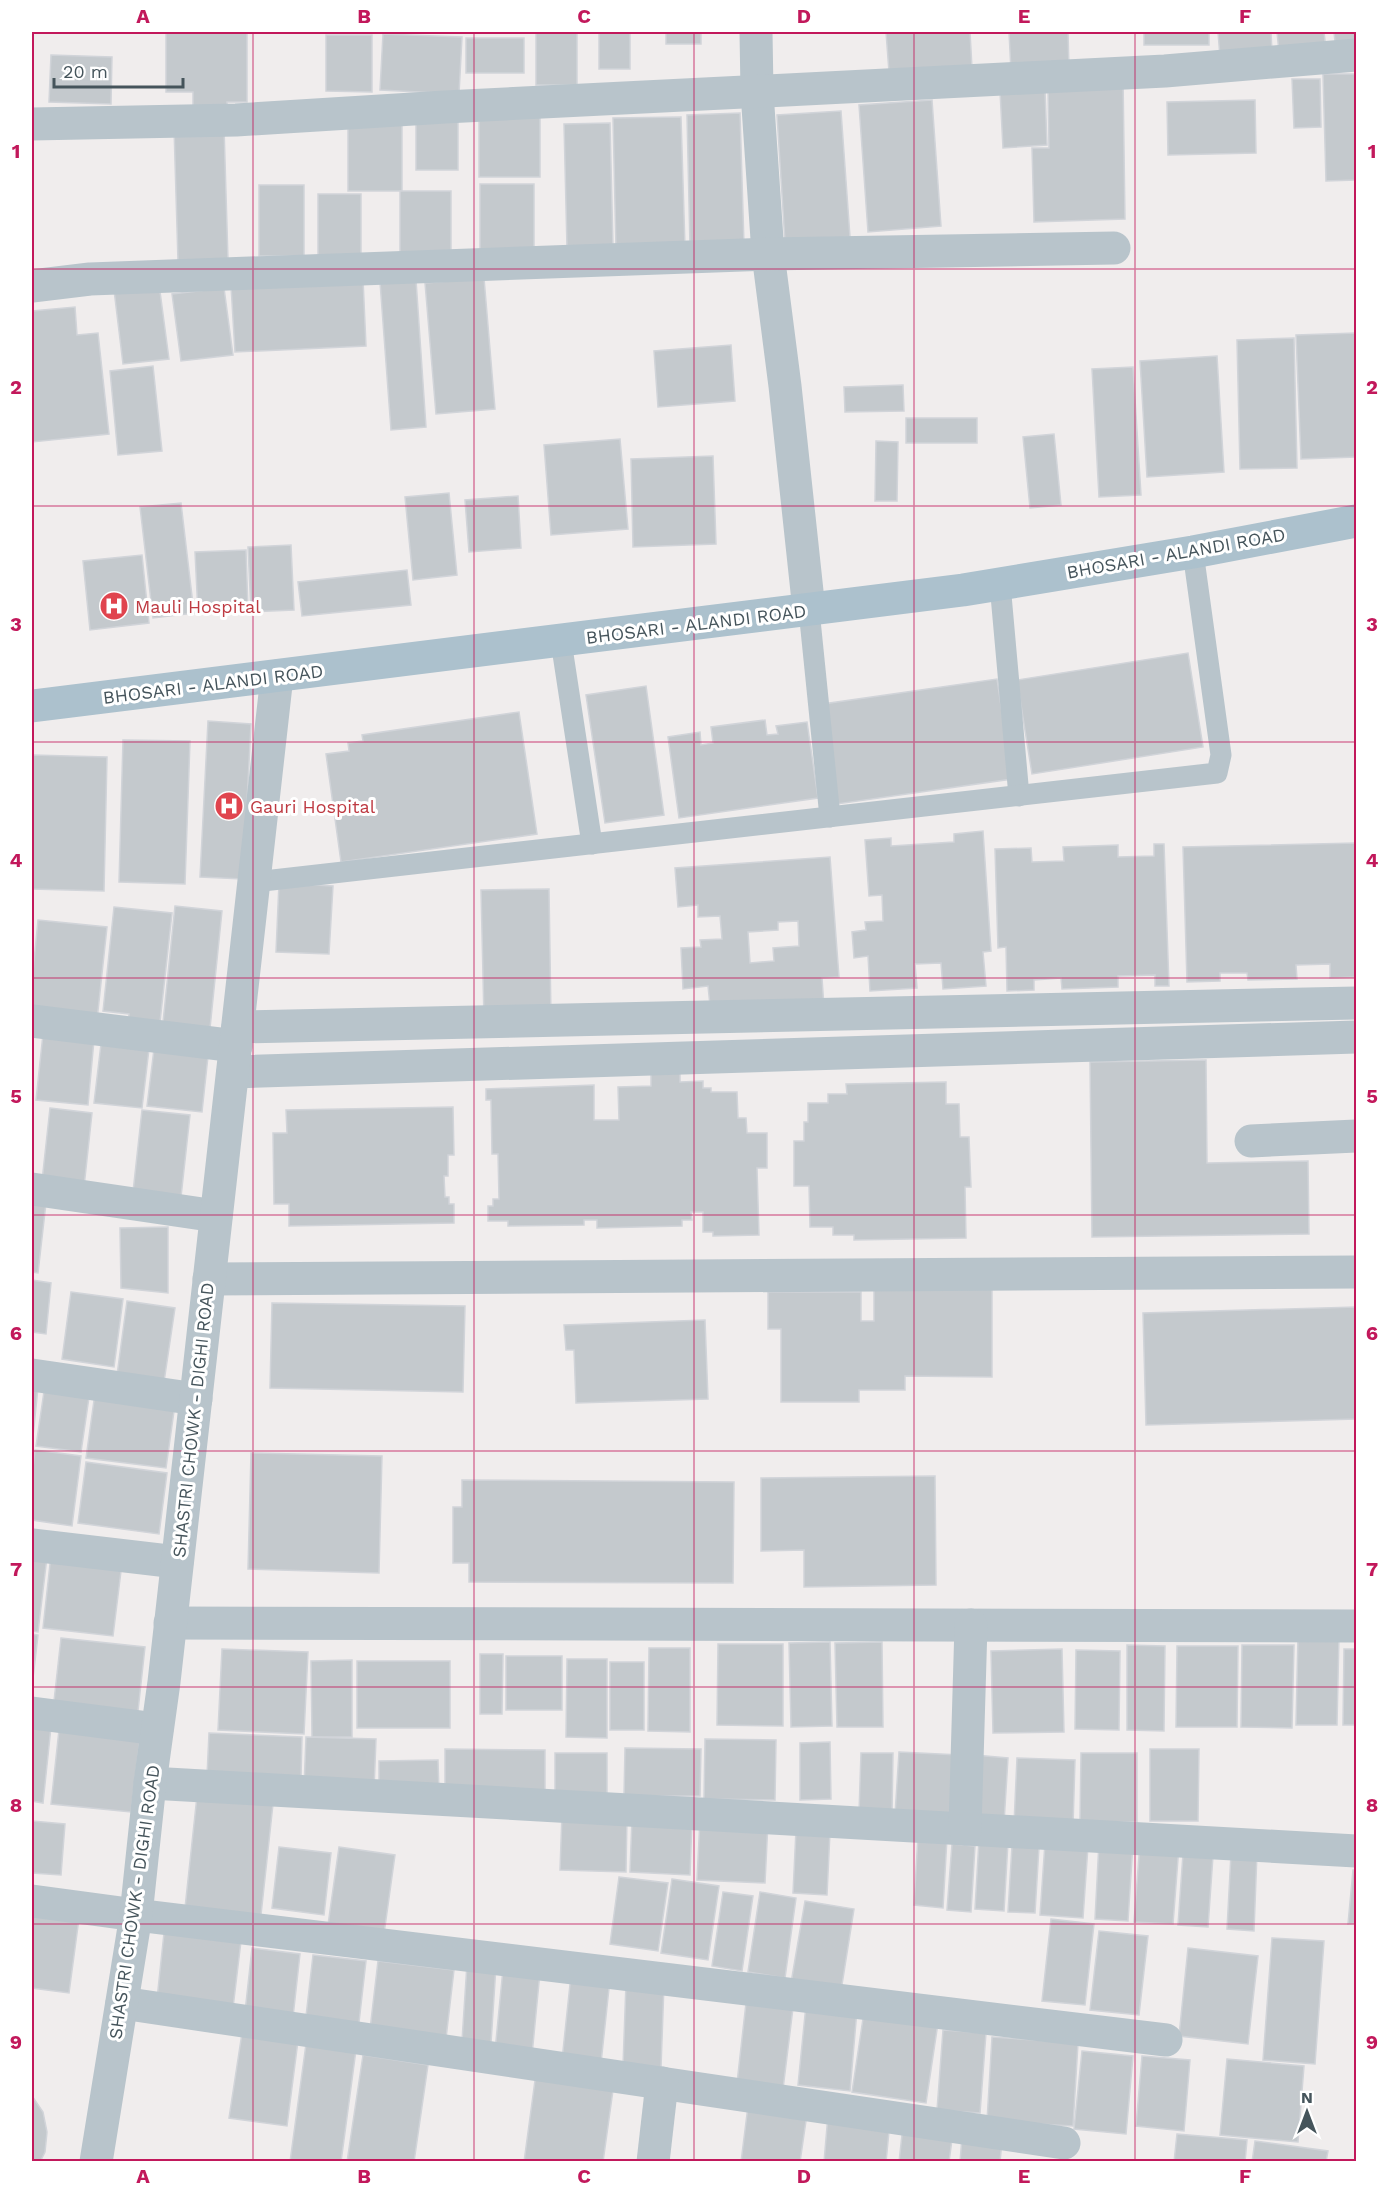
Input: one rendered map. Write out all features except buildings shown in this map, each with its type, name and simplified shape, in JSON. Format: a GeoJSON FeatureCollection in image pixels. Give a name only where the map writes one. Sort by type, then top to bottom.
{"type":"FeatureCollection","features":[{"type":"Feature","properties":{"kind":"main road","name":"BHOSARI - ALANDI ROAD"},"geometry":{"type":"LineString","coordinates":[[32,706],[809,610],[1000,584],[1193,552],[1356,521]]}},
{"type":"Feature","properties":{"kind":"street"},"geometry":{"type":"LineString","coordinates":[[756,32],[757,92],[768,254],[809,610]]}},
{"type":"Feature","properties":{"kind":"street"},"geometry":{"type":"LineString","coordinates":[[32,124],[236,120],[445,107],[1165,71],[1356,55]]}},
{"type":"Feature","properties":{"kind":"street"},"geometry":{"type":"LineString","coordinates":[[32,286],[90,279],[768,254],[1114,248]]}},
{"type":"Feature","properties":{"kind":"street","name":"SHASTRI CHOWK - DIGHI ROAD"},"geometry":{"type":"LineString","coordinates":[[96,2162],[136,1916],[277,676]]}},
{"type":"Feature","properties":{"kind":"street"},"geometry":{"type":"LineString","coordinates":[[236,1048],[1356,1003]]}},
{"type":"Feature","properties":{"kind":"street"},"geometry":{"type":"LineString","coordinates":[[32,1021],[236,1048],[1356,1037]]}},
{"type":"Feature","properties":{"kind":"street"},"geometry":{"type":"LineString","coordinates":[[1251,1141],[1356,1136]]}},
{"type":"Feature","properties":{"kind":"street"},"geometry":{"type":"LineString","coordinates":[[32,1190],[216,1216]]}},
{"type":"Feature","properties":{"kind":"street"},"geometry":{"type":"LineString","coordinates":[[209,1279],[1356,1272]]}},
{"type":"Feature","properties":{"kind":"street"},"geometry":{"type":"LineString","coordinates":[[32,1375],[196,1399]]}},
{"type":"Feature","properties":{"kind":"street"},"geometry":{"type":"LineString","coordinates":[[32,1545],[177,1562]]}},
{"type":"Feature","properties":{"kind":"street"},"geometry":{"type":"LineString","coordinates":[[170,1623],[1356,1626]]}},
{"type":"Feature","properties":{"kind":"street"},"geometry":{"type":"LineString","coordinates":[[965,1829],[971,1625]]}},
{"type":"Feature","properties":{"kind":"street"},"geometry":{"type":"LineString","coordinates":[[32,1713],[157,1729]]}},
{"type":"Feature","properties":{"kind":"street"},"geometry":{"type":"LineString","coordinates":[[150,1783],[1356,1851]]}},
{"type":"Feature","properties":{"kind":"street"},"geometry":{"type":"LineString","coordinates":[[32,1901],[136,1916],[1166,2040]]}},
{"type":"Feature","properties":{"kind":"street"},"geometry":{"type":"LineString","coordinates":[[122,2003],[1064,2143]]}},
{"type":"Feature","properties":{"kind":"street"},"geometry":{"type":"LineString","coordinates":[[653,2162],[662,2083]]}},
{"type":"Feature","properties":{"kind":"lane"},"geometry":{"type":"LineString","coordinates":[[254,882],[1217,773],[1221,755],[1193,552]]}},
{"type":"Feature","properties":{"kind":"lane"},"geometry":{"type":"LineString","coordinates":[[1000,584],[1019,795]]}},
{"type":"Feature","properties":{"kind":"lane"},"geometry":{"type":"LineString","coordinates":[[809,610],[830,817]]}},
{"type":"Feature","properties":{"kind":"lane"},"geometry":{"type":"LineString","coordinates":[[561,640],[592,844]]}},
{"type":"Feature","properties":{"kind":"place","name":"Mauli Hospital"},"geometry":{"type":"Point","coordinates":[114,606]}},
{"type":"Feature","properties":{"kind":"place","name":"Gauri Hospital"},"geometry":{"type":"Point","coordinates":[229,806]}}]}
